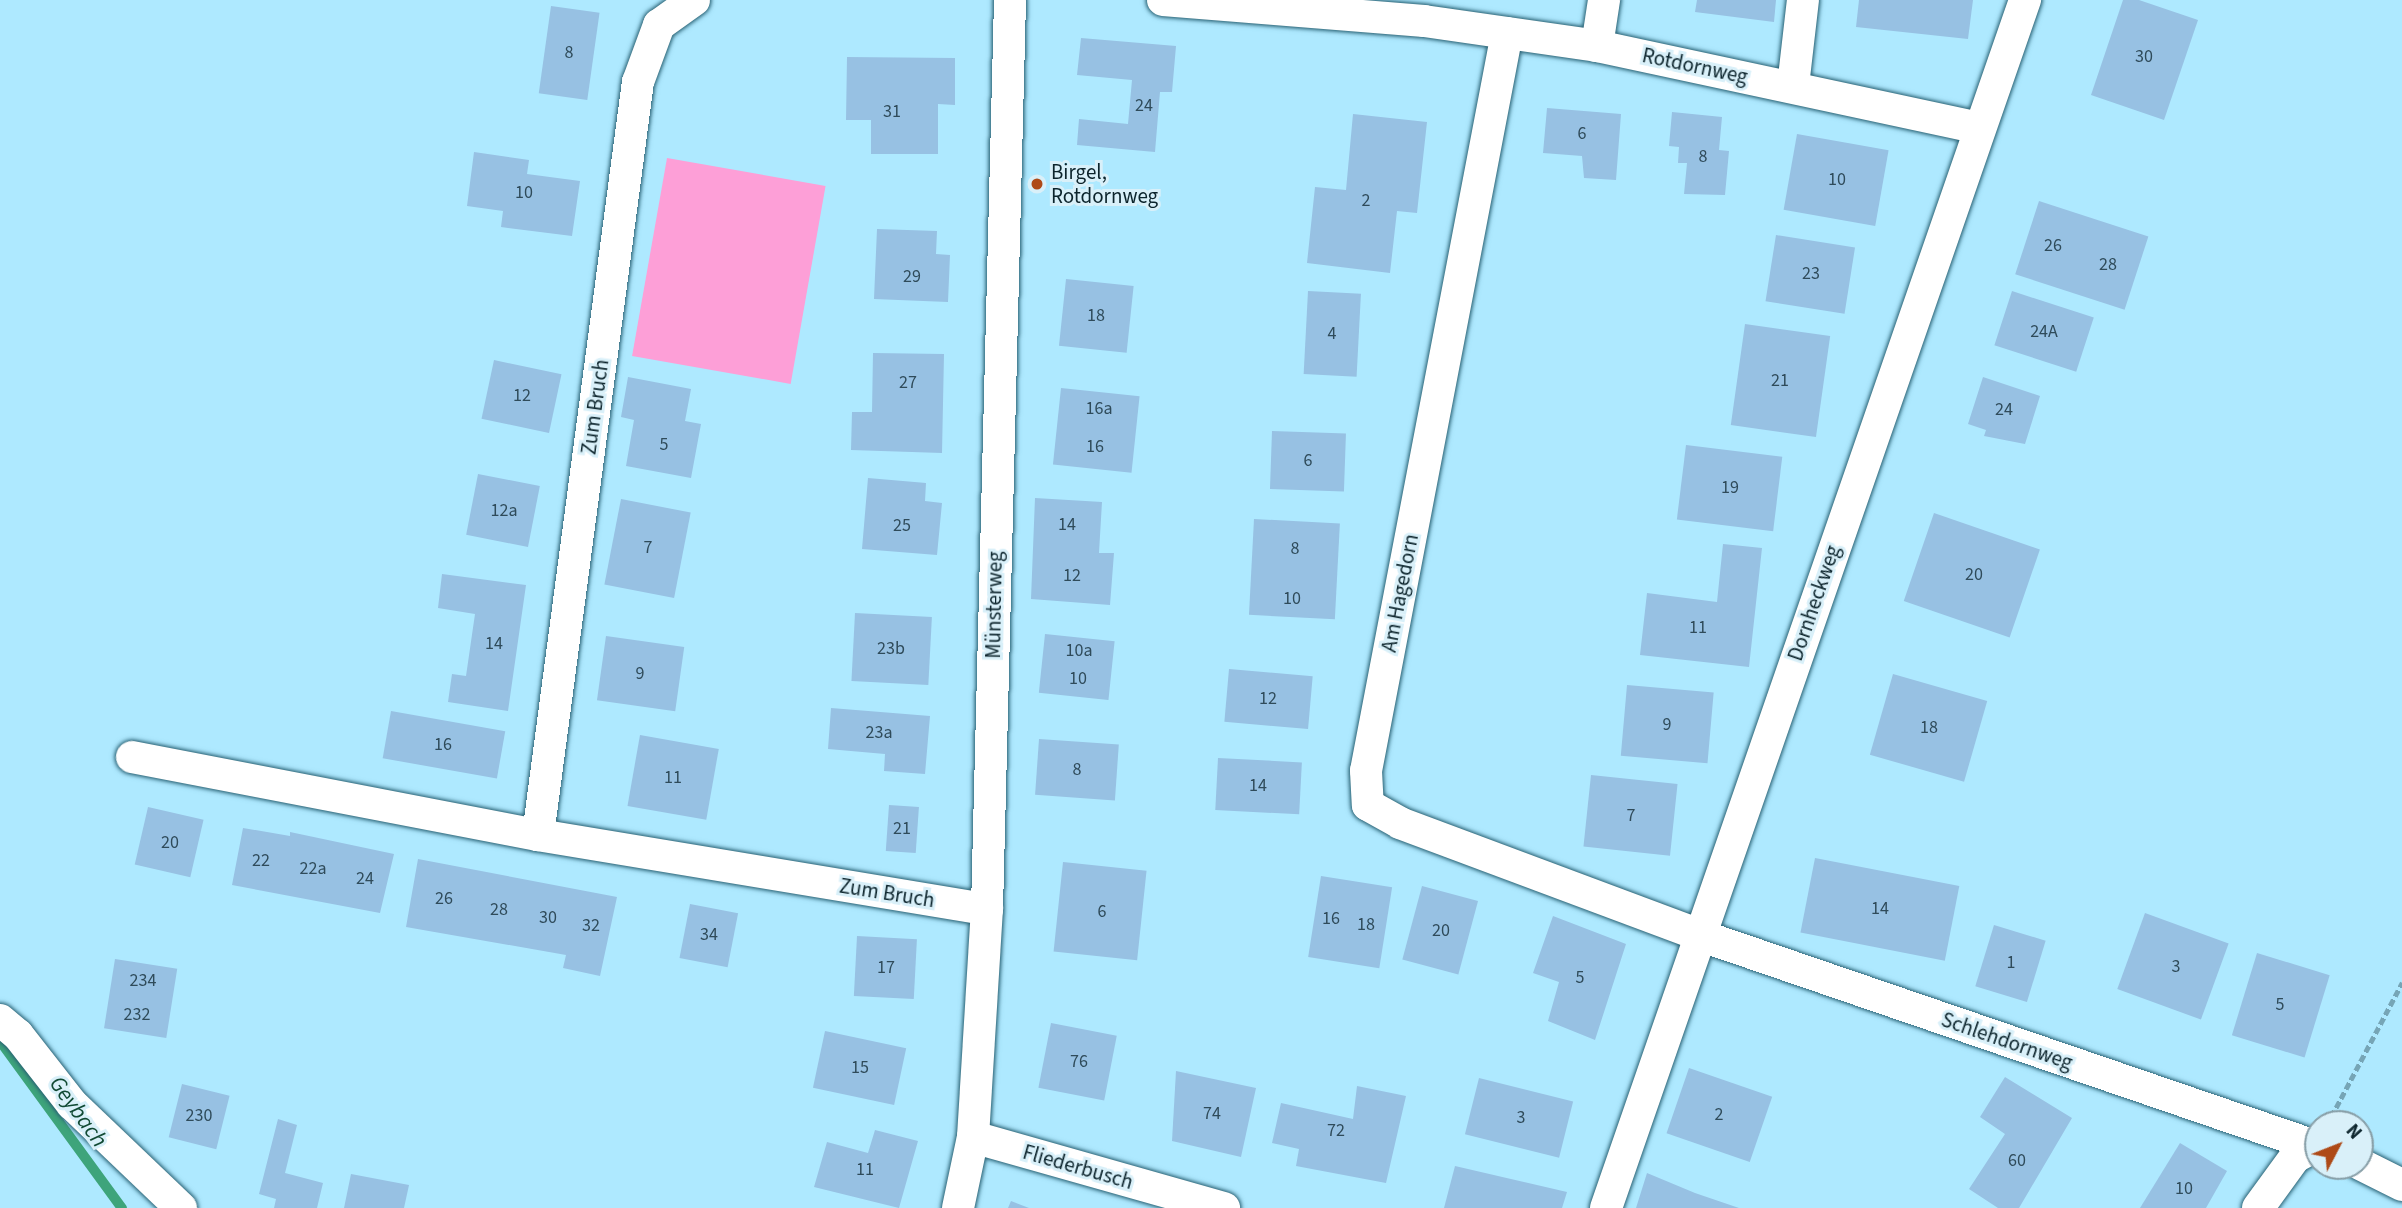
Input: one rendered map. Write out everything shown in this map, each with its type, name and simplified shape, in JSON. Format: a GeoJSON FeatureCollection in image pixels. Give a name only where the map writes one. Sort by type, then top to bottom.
{"type":"FeatureCollection","features":[{"type":"Feature","properties":{"kind":"street","name":"Zum Bruch"},"geometry":{"type":"LineString","coordinates":[[538,835],[638,82],[659,26],[694,0]]}},
{"type":"Feature","properties":{"kind":"street","name":"Münsterweg"},"geometry":{"type":"LineString","coordinates":[[958,1208],[973,1137],[987,909],[1010,0]]}},
{"type":"Feature","properties":{"kind":"street","name":"Rotdornweg"},"geometry":{"type":"LineString","coordinates":[[1163,0],[1425,11],[1507,33],[1597,46],[1793,86],[1978,128]]}},
{"type":"Feature","properties":{"kind":"street"},"geometry":{"type":"LineString","coordinates":[[1597,46],[1604,0]]}},
{"type":"Feature","properties":{"kind":"street"},"geometry":{"type":"LineString","coordinates":[[1793,86],[1803,0]]}},
{"type":"Feature","properties":{"kind":"street","name":"Dornheckweg"},"geometry":{"type":"LineString","coordinates":[[1606,1208],[1978,128],[2025,0]]}},
{"type":"Feature","properties":{"kind":"street","name":"Am Hagedorn"},"geometry":{"type":"LineString","coordinates":[[1507,33],[1366,771],[1368,804],[1400,823],[1699,935]]}},
{"type":"Feature","properties":{"kind":"street","name":"Zum Bruch"},"geometry":{"type":"LineString","coordinates":[[132,757],[538,835],[987,909]]}},
{"type":"Feature","properties":{"kind":"street","name":"Schlehdornweg"},"geometry":{"type":"LineString","coordinates":[[1699,935],[2304,1133]]}},
{"type":"Feature","properties":{"kind":"street"},"geometry":{"type":"LineString","coordinates":[[0,1020],[18,1035],[72,1104],[181,1208]]}},
{"type":"Feature","properties":{"kind":"street","name":"Fliederbusch"},"geometry":{"type":"LineString","coordinates":[[973,1137],[1224,1208]]}},
{"type":"Feature","properties":{"kind":"street"},"geometry":{"type":"LineString","coordinates":[[2258,1208],[2295,1157],[2304,1151]]}},
{"type":"Feature","properties":{"kind":"street"},"geometry":{"type":"LineString","coordinates":[[2374,1171],[2402,1185]]}},
{"type":"Feature","properties":{"kind":"path"},"geometry":{"type":"LineString","coordinates":[[2336,1110],[2402,983]]}},
{"type":"Feature","properties":{"kind":"shaded area"},"geometry":{"type":"Polygon","coordinates":[[[667,158],[826,186],[791,384],[632,356],[667,158]]]}},
{"type":"Feature","properties":{"kind":"building"},"geometry":{"type":"Polygon","coordinates":[[[1697,0],[1776,0],[1774,22],[1695,12],[1697,0]]]}},
{"type":"Feature","properties":{"kind":"building"},"geometry":{"type":"Polygon","coordinates":[[[1859,0],[1973,0],[1968,39],[1856,27],[1859,0]]]}},
{"type":"Feature","properties":{"kind":"building"},"geometry":{"type":"Polygon","coordinates":[[[2123,0],[2139,0],[2198,20],[2164,120],[2091,95],[2123,0]]]}},
{"type":"Feature","properties":{"kind":"building"},"geometry":{"type":"Polygon","coordinates":[[[551,6],[600,13],[587,100],[539,93],[551,6]]]}},
{"type":"Feature","properties":{"kind":"building"},"geometry":{"type":"Polygon","coordinates":[[[1081,38],[1176,46],[1172,92],[1160,92],[1155,152],[1077,145],[1079,119],[1128,124],[1132,80],[1077,75],[1081,38]]]}},
{"type":"Feature","properties":{"kind":"building"},"geometry":{"type":"Polygon","coordinates":[[[847,57],[955,58],[955,105],[938,104],[938,154],[871,154],[871,120],[846,120],[847,57]]]}},
{"type":"Feature","properties":{"kind":"building"},"geometry":{"type":"Polygon","coordinates":[[[1547,108],[1621,114],[1616,180],[1584,178],[1582,156],[1543,153],[1547,108]]]}},
{"type":"Feature","properties":{"kind":"building"},"geometry":{"type":"Polygon","coordinates":[[[1672,112],[1722,117],[1719,150],[1729,151],[1725,195],[1684,194],[1687,163],[1678,163],[1679,147],[1669,146],[1672,112]]]}},
{"type":"Feature","properties":{"kind":"building"},"geometry":{"type":"Polygon","coordinates":[[[1353,114],[1427,122],[1417,213],[1397,211],[1390,273],[1307,263],[1315,187],[1346,190],[1353,114]]]}},
{"type":"Feature","properties":{"kind":"building"},"geometry":{"type":"Polygon","coordinates":[[[1797,134],[1889,150],[1875,226],[1784,210],[1797,134]]]}},
{"type":"Feature","properties":{"kind":"building"},"geometry":{"type":"Polygon","coordinates":[[[474,152],[529,160],[527,174],[580,181],[572,236],[501,227],[503,211],[467,206],[474,152]]]}},
{"type":"Feature","properties":{"kind":"building"},"geometry":{"type":"Polygon","coordinates":[[[2039,201],[2148,237],[2125,310],[2015,274],[2039,201]]]}},
{"type":"Feature","properties":{"kind":"building"},"geometry":{"type":"Polygon","coordinates":[[[877,229],[937,231],[936,254],[950,255],[948,302],[874,299],[877,229]]]}},
{"type":"Feature","properties":{"kind":"building"},"geometry":{"type":"Polygon","coordinates":[[[1776,235],[1855,248],[1845,314],[1766,301],[1776,235]]]}},
{"type":"Feature","properties":{"kind":"building"},"geometry":{"type":"Polygon","coordinates":[[[1066,279],[1134,286],[1127,353],[1059,346],[1066,279]]]}},
{"type":"Feature","properties":{"kind":"building"},"geometry":{"type":"Polygon","coordinates":[[[1308,291],[1361,294],[1357,377],[1304,374],[1308,291]]]}},
{"type":"Feature","properties":{"kind":"building"},"geometry":{"type":"Polygon","coordinates":[[[2012,291],[2094,318],[2076,372],[1994,345],[2012,291]]]}},
{"type":"Feature","properties":{"kind":"building"},"geometry":{"type":"Polygon","coordinates":[[[1745,324],[1830,336],[1816,437],[1731,425],[1745,324]]]}},
{"type":"Feature","properties":{"kind":"building"},"geometry":{"type":"Polygon","coordinates":[[[873,353],[944,354],[942,453],[851,450],[852,412],[872,412],[873,353]]]}},
{"type":"Feature","properties":{"kind":"building"},"geometry":{"type":"Polygon","coordinates":[[[494,360],[561,374],[549,433],[482,419],[494,360]]]}},
{"type":"Feature","properties":{"kind":"building"},"geometry":{"type":"Polygon","coordinates":[[[628,377],[691,389],[685,421],[701,424],[691,478],[626,466],[634,420],[621,417],[628,377]]]}},
{"type":"Feature","properties":{"kind":"building"},"geometry":{"type":"Polygon","coordinates":[[[1983,377],[2040,396],[2025,444],[1984,436],[1986,430],[1968,424],[1983,377]]]}},
{"type":"Feature","properties":{"kind":"building"},"geometry":{"type":"Polygon","coordinates":[[[1061,388],[1140,396],[1132,473],[1053,465],[1061,388]]]}},
{"type":"Feature","properties":{"kind":"building"},"geometry":{"type":"Polygon","coordinates":[[[1272,431],[1346,434],[1344,492],[1270,489],[1272,431]]]}},
{"type":"Feature","properties":{"kind":"building"},"geometry":{"type":"Polygon","coordinates":[[[1686,445],[1782,457],[1773,531],[1677,519],[1686,445]]]}},
{"type":"Feature","properties":{"kind":"building"},"geometry":{"type":"Polygon","coordinates":[[[478,474],[540,486],[528,547],[466,535],[478,474]]]}},
{"type":"Feature","properties":{"kind":"building"},"geometry":{"type":"Polygon","coordinates":[[[868,478],[926,483],[925,501],[942,503],[937,555],[862,549],[868,478]]]}},
{"type":"Feature","properties":{"kind":"building"},"geometry":{"type":"Polygon","coordinates":[[[1035,498],[1102,502],[1099,553],[1114,553],[1110,605],[1031,599],[1035,498]]]}},
{"type":"Feature","properties":{"kind":"building"},"geometry":{"type":"Polygon","coordinates":[[[621,499],[691,513],[674,598],[604,584],[621,499]]]}},
{"type":"Feature","properties":{"kind":"building"},"geometry":{"type":"Polygon","coordinates":[[[1934,513],[2040,549],[2010,637],[1904,601],[1934,513]]]}},
{"type":"Feature","properties":{"kind":"building"},"geometry":{"type":"Polygon","coordinates":[[[1254,519],[1340,524],[1335,619],[1249,615],[1254,519]]]}},
{"type":"Feature","properties":{"kind":"building"},"geometry":{"type":"Polygon","coordinates":[[[1723,544],[1762,548],[1749,667],[1640,655],[1647,593],[1717,602],[1723,544]]]}},
{"type":"Feature","properties":{"kind":"building"},"geometry":{"type":"Polygon","coordinates":[[[442,574],[526,585],[508,711],[448,702],[452,674],[466,676],[475,614],[438,608],[442,574]]]}},
{"type":"Feature","properties":{"kind":"building"},"geometry":{"type":"Polygon","coordinates":[[[855,613],[932,617],[928,685],[851,681],[855,613]]]}},
{"type":"Feature","properties":{"kind":"building"},"geometry":{"type":"Polygon","coordinates":[[[1045,634],[1115,641],[1108,700],[1039,693],[1045,634]]]}},
{"type":"Feature","properties":{"kind":"building"},"geometry":{"type":"Polygon","coordinates":[[[606,636],[684,647],[675,711],[597,700],[606,636]]]}},
{"type":"Feature","properties":{"kind":"building"},"geometry":{"type":"Polygon","coordinates":[[[1229,669],[1313,676],[1308,729],[1224,722],[1229,669]]]}},
{"type":"Feature","properties":{"kind":"building"},"geometry":{"type":"Polygon","coordinates":[[[1893,674],[1987,701],[1964,782],[1870,755],[1893,674]]]}},
{"type":"Feature","properties":{"kind":"building"},"geometry":{"type":"Polygon","coordinates":[[[1627,685],[1714,693],[1707,763],[1621,756],[1627,685]]]}},
{"type":"Feature","properties":{"kind":"building"},"geometry":{"type":"Polygon","coordinates":[[[831,708],[930,716],[925,774],[884,771],[885,754],[828,749],[831,708]]]}},
{"type":"Feature","properties":{"kind":"building"},"geometry":{"type":"Polygon","coordinates":[[[391,711],[505,731],[497,778],[383,758],[391,711]]]}},
{"type":"Feature","properties":{"kind":"building"},"geometry":{"type":"Polygon","coordinates":[[[640,735],[719,749],[706,820],[627,806],[640,735]]]}},
{"type":"Feature","properties":{"kind":"building"},"geometry":{"type":"Polygon","coordinates":[[[1039,739],[1119,745],[1115,800],[1035,795],[1039,739]]]}},
{"type":"Feature","properties":{"kind":"building"},"geometry":{"type":"Polygon","coordinates":[[[1218,758],[1302,762],[1299,814],[1215,810],[1218,758]]]}},
{"type":"Feature","properties":{"kind":"building"},"geometry":{"type":"Polygon","coordinates":[[[1591,775],[1678,784],[1670,856],[1583,847],[1591,775]]]}},
{"type":"Feature","properties":{"kind":"building"},"geometry":{"type":"Polygon","coordinates":[[[889,805],[919,807],[916,853],[886,851],[889,805]]]}},
{"type":"Feature","properties":{"kind":"building"},"geometry":{"type":"Polygon","coordinates":[[[148,807],[204,820],[190,877],[135,864],[148,807]]]}},
{"type":"Feature","properties":{"kind":"building"},"geometry":{"type":"Polygon","coordinates":[[[243,828],[290,836],[290,832],[394,854],[380,913],[232,885],[243,828]]]}},
{"type":"Feature","properties":{"kind":"building"},"geometry":{"type":"Polygon","coordinates":[[[1815,858],[1959,886],[1945,961],[1800,933],[1815,858]]]}},
{"type":"Feature","properties":{"kind":"building"},"geometry":{"type":"Polygon","coordinates":[[[418,859],[617,897],[600,976],[563,968],[566,955],[406,927],[418,859]]]}},
{"type":"Feature","properties":{"kind":"building"},"geometry":{"type":"Polygon","coordinates":[[[1063,862],[1147,871],[1137,960],[1054,952],[1063,862]]]}},
{"type":"Feature","properties":{"kind":"building"},"geometry":{"type":"Polygon","coordinates":[[[1321,876],[1392,887],[1379,968],[1308,957],[1321,876]]]}},
{"type":"Feature","properties":{"kind":"building"},"geometry":{"type":"Polygon","coordinates":[[[1422,886],[1478,901],[1458,974],[1402,959],[1422,886]]]}},
{"type":"Feature","properties":{"kind":"building"},"geometry":{"type":"Polygon","coordinates":[[[690,904],[738,913],[728,967],[680,958],[690,904]]]}},
{"type":"Feature","properties":{"kind":"building"},"geometry":{"type":"Polygon","coordinates":[[[2145,913],[2229,943],[2201,1020],[2117,989],[2145,913]]]}},
{"type":"Feature","properties":{"kind":"building"},"geometry":{"type":"Polygon","coordinates":[[[1553,916],[1626,944],[1595,1040],[1548,1021],[1559,982],[1533,973],[1553,916]]]}},
{"type":"Feature","properties":{"kind":"building"},"geometry":{"type":"Polygon","coordinates":[[[1994,925],[2046,941],[2027,1002],[1975,986],[1994,925]]]}},
{"type":"Feature","properties":{"kind":"building"},"geometry":{"type":"Polygon","coordinates":[[[857,936],[917,939],[914,999],[854,996],[857,936]]]}},
{"type":"Feature","properties":{"kind":"building"},"geometry":{"type":"Polygon","coordinates":[[[2257,953],[2330,975],[2305,1057],[2232,1035],[2257,953]]]}},
{"type":"Feature","properties":{"kind":"building"},"geometry":{"type":"Polygon","coordinates":[[[115,959],[177,969],[166,1038],[104,1028],[115,959]]]}},
{"type":"Feature","properties":{"kind":"building"},"geometry":{"type":"Polygon","coordinates":[[[1051,1023],[1117,1036],[1104,1101],[1038,1088],[1051,1023]]]}},
{"type":"Feature","properties":{"kind":"building"},"geometry":{"type":"Polygon","coordinates":[[[825,1031],[906,1048],[894,1105],[813,1088],[825,1031]]]}},
{"type":"Feature","properties":{"kind":"building"},"geometry":{"type":"Polygon","coordinates":[[[1689,1068],[1772,1097],[1750,1162],[1667,1133],[1689,1068]]]}},
{"type":"Feature","properties":{"kind":"building"},"geometry":{"type":"Polygon","coordinates":[[[1176,1071],[1256,1088],[1241,1157],[1172,1141],[1176,1071]]]}},
{"type":"Feature","properties":{"kind":"building"},"geometry":{"type":"Polygon","coordinates":[[[2005,1077],[2072,1118],[2019,1208],[1998,1208],[1969,1189],[2005,1134],[1980,1117],[2005,1077]]]}},
{"type":"Feature","properties":{"kind":"building"},"geometry":{"type":"Polygon","coordinates":[[[1479,1078],[1573,1101],[1559,1158],[1465,1134],[1479,1078]]]}},
{"type":"Feature","properties":{"kind":"building"},"geometry":{"type":"Polygon","coordinates":[[[182,1084],[230,1096],[216,1149],[169,1137],[182,1084]]]}},
{"type":"Feature","properties":{"kind":"building"},"geometry":{"type":"Polygon","coordinates":[[[1357,1086],[1406,1096],[1386,1183],[1296,1166],[1299,1149],[1272,1143],[1281,1103],[1353,1119],[1357,1086]]]}},
{"type":"Feature","properties":{"kind":"building"},"geometry":{"type":"Polygon","coordinates":[[[278,1119],[297,1125],[285,1173],[323,1183],[317,1208],[274,1208],[276,1199],[259,1194],[278,1119]]]}},
{"type":"Feature","properties":{"kind":"building"},"geometry":{"type":"Polygon","coordinates":[[[875,1130],[918,1141],[899,1208],[814,1187],[827,1142],[868,1153],[875,1130]]]}},
{"type":"Feature","properties":{"kind":"building"},"geometry":{"type":"Polygon","coordinates":[[[2180,1143],[2227,1171],[2206,1208],[2140,1208],[2180,1143]]]}},
{"type":"Feature","properties":{"kind":"building"},"geometry":{"type":"Polygon","coordinates":[[[1455,1166],[1567,1192],[1562,1208],[1444,1208],[1455,1166]]]}},
{"type":"Feature","properties":{"kind":"building"},"geometry":{"type":"Polygon","coordinates":[[[1647,1173],[1695,1193],[1739,1208],[1636,1208],[1647,1173]]]}},
{"type":"Feature","properties":{"kind":"building"},"geometry":{"type":"Polygon","coordinates":[[[351,1174],[409,1185],[404,1208],[344,1208],[351,1174]]]}},
{"type":"Feature","properties":{"kind":"building"},"geometry":{"type":"Polygon","coordinates":[[[1011,1201],[1029,1208],[1008,1208],[1011,1201]]]}},
{"type":"Feature","properties":{"kind":"waterway","name":"Geybach"},"geometry":{"type":"LineString","coordinates":[[0,1041],[122,1208]]}},
{"type":"Feature","properties":{"kind":"place","name":"Birgel, Rotdornweg"},"geometry":{"type":"Point","coordinates":[1037,184]}}]}
